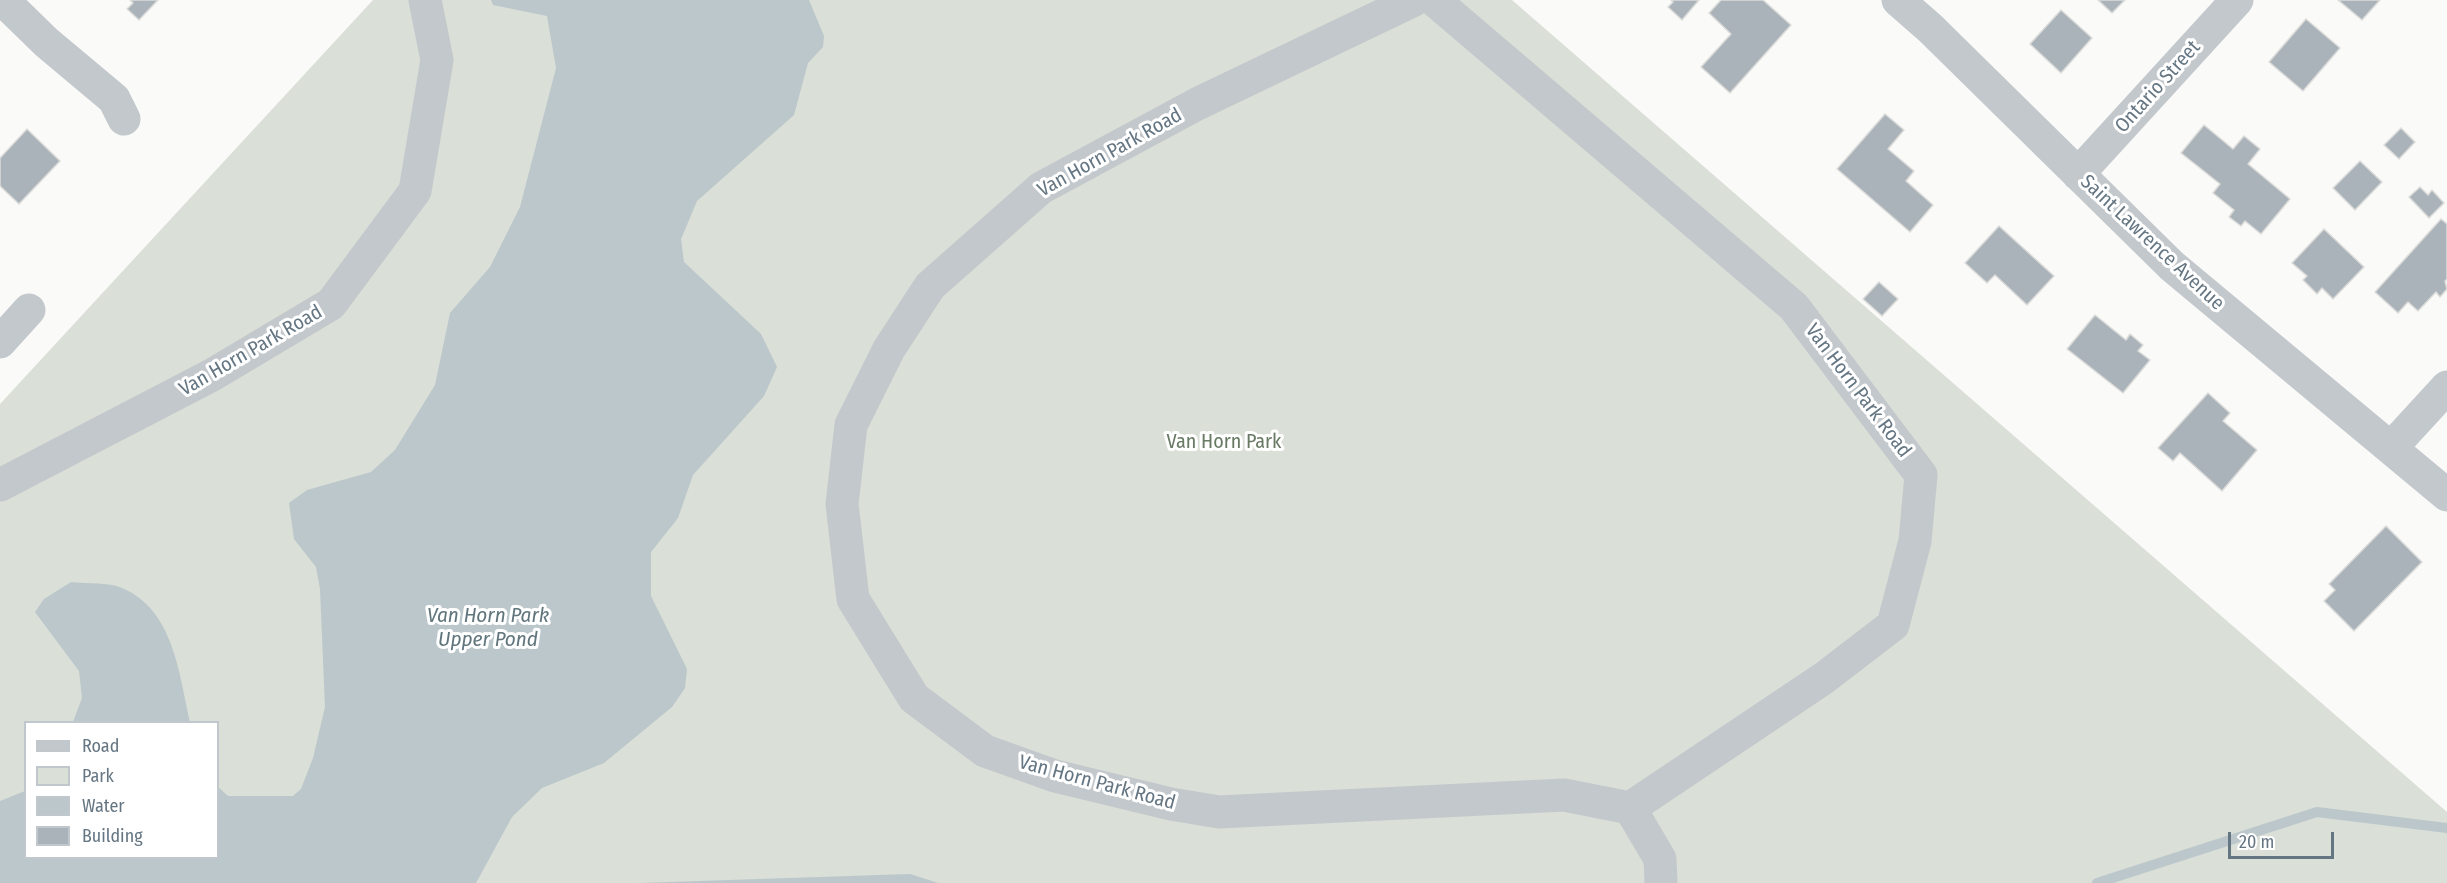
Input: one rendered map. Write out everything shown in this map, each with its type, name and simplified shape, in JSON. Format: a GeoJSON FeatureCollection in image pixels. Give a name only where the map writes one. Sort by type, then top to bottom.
{"type":"FeatureCollection","features":[{"type":"Feature","properties":{"kind":"street"},"geometry":{"type":"LineString","coordinates":[[3,0],[46,42],[114,99],[124,119]]}},
{"type":"Feature","properties":{"kind":"street","name":"Van Horn Park Road"},"geometry":{"type":"LineString","coordinates":[[0,485],[212,375],[331,304],[415,191],[437,60],[425,0]]}},
{"type":"Feature","properties":{"kind":"street","name":"Van Horn Park Road"},"geometry":{"type":"LineString","coordinates":[[1414,0],[1197,104],[1041,188],[930,286],[889,349],[851,425],[842,504],[853,599],[914,698],[985,751],[1055,776],[1171,804],[1220,812],[1564,795],[1630,808],[1824,678],[1893,625],[1915,541],[1921,475],[1794,307],[1434,0]]}},
{"type":"Feature","properties":{"kind":"street","name":"Saint Lawrence Avenue"},"geometry":{"type":"LineString","coordinates":[[1898,0],[1930,28],[2172,266],[2447,495]]}},
{"type":"Feature","properties":{"kind":"street","name":"Ontario Street"},"geometry":{"type":"LineString","coordinates":[[2079,174],[2237,0]]}},
{"type":"Feature","properties":{"kind":"street"},"geometry":{"type":"LineString","coordinates":[[0,342],[29,310]]}},
{"type":"Feature","properties":{"kind":"street"},"geometry":{"type":"LineString","coordinates":[[2391,448],[2447,387]]}},
{"type":"Feature","properties":{"kind":"street"},"geometry":{"type":"LineString","coordinates":[[1630,808],[1660,859],[1661,883]]}},
{"type":"Feature","properties":{"kind":"green space","name":"Van Horn Park"},"geometry":{"type":"Polygon","coordinates":[[[373,0],[1512,0],[2447,812],[2447,883],[0,883],[0,404],[373,0]]]}},
{"type":"Feature","properties":{"kind":"water","name":"Van Horn Park Upper Pond"},"geometry":{"type":"Polygon","coordinates":[[[491,0],[809,0],[824,36],[823,47],[808,63],[794,115],[697,201],[681,239],[684,262],[761,334],[777,367],[764,396],[693,475],[678,518],[651,552],[651,596],[687,669],[685,688],[672,707],[604,763],[542,788],[512,817],[476,883],[0,883],[0,801],[24,791],[24,859],[219,859],[219,788],[228,796],[293,796],[301,789],[313,758],[325,707],[320,589],[316,567],[294,539],[289,503],[307,490],[371,472],[395,450],[435,385],[450,313],[490,267],[520,207],[556,68],[547,16],[493,5],[491,0]]]}},
{"type":"Feature","properties":{"kind":"water"},"geometry":{"type":"Polygon","coordinates":[[[71,582],[116,586],[139,598],[153,611],[171,645],[190,721],[73,721],[82,698],[79,671],[35,612],[44,599],[71,582]]]}},
{"type":"Feature","properties":{"kind":"water"},"geometry":{"type":"Polygon","coordinates":[[[910,874],[938,883],[639,883],[910,874]]]}},
{"type":"Feature","properties":{"kind":"building"},"geometry":{"type":"Polygon","coordinates":[[[130,0],[158,0],[139,20],[127,9],[133,3],[130,0]]]}},
{"type":"Feature","properties":{"kind":"building"},"geometry":{"type":"Polygon","coordinates":[[[1671,0],[1699,0],[1682,20],[1668,7],[1673,2],[1671,0]]]}},
{"type":"Feature","properties":{"kind":"building"},"geometry":{"type":"Polygon","coordinates":[[[1721,0],[1763,0],[1791,25],[1730,93],[1701,67],[1731,34],[1709,13],[1721,0]]]}},
{"type":"Feature","properties":{"kind":"building"},"geometry":{"type":"Polygon","coordinates":[[[2098,0],[2125,0],[2112,13],[2098,0]]]}},
{"type":"Feature","properties":{"kind":"building"},"geometry":{"type":"Polygon","coordinates":[[[2338,0],[2380,0],[2362,20],[2338,0]]]}},
{"type":"Feature","properties":{"kind":"building"},"geometry":{"type":"Polygon","coordinates":[[[2061,10],[2092,38],[2061,73],[2030,44],[2061,10]]]}},
{"type":"Feature","properties":{"kind":"building"},"geometry":{"type":"Polygon","coordinates":[[[2306,19],[2340,48],[2303,91],[2269,62],[2306,19]]]}},
{"type":"Feature","properties":{"kind":"building"},"geometry":{"type":"Polygon","coordinates":[[[1885,114],[1904,130],[1888,149],[1914,171],[1906,181],[1933,205],[1910,232],[1837,169],[1885,114]]]}},
{"type":"Feature","properties":{"kind":"building"},"geometry":{"type":"Polygon","coordinates":[[[2204,125],[2233,149],[2244,136],[2260,149],[2248,164],[2290,199],[2261,234],[2245,221],[2241,226],[2229,217],[2234,210],[2213,193],[2220,184],[2181,153],[2204,125]]]}},
{"type":"Feature","properties":{"kind":"building"},"geometry":{"type":"Polygon","coordinates":[[[2401,128],[2415,142],[2399,159],[2384,145],[2401,128]]]}},
{"type":"Feature","properties":{"kind":"building"},"geometry":{"type":"Polygon","coordinates":[[[27,129],[60,161],[19,204],[0,186],[0,158],[27,129]]]}},
{"type":"Feature","properties":{"kind":"building"},"geometry":{"type":"Polygon","coordinates":[[[2360,161],[2382,182],[2355,210],[2333,188],[2360,161]]]}},
{"type":"Feature","properties":{"kind":"building"},"geometry":{"type":"Polygon","coordinates":[[[2420,187],[2428,195],[2432,190],[2444,203],[2429,218],[2409,197],[2420,187]]]}},
{"type":"Feature","properties":{"kind":"building"},"geometry":{"type":"Polygon","coordinates":[[[2441,219],[2447,224],[2447,279],[2445,281],[2447,289],[2440,297],[2436,292],[2418,311],[2408,302],[2398,313],[2375,292],[2441,219]]]}},
{"type":"Feature","properties":{"kind":"building"},"geometry":{"type":"Polygon","coordinates":[[[1999,226],[2054,276],[2027,305],[1995,275],[1987,283],[1965,263],[1999,226]]]}},
{"type":"Feature","properties":{"kind":"building"},"geometry":{"type":"Polygon","coordinates":[[[2324,229],[2364,267],[2333,299],[2322,288],[2317,294],[2303,280],[2307,276],[2292,263],[2324,229]]]}},
{"type":"Feature","properties":{"kind":"building"},"geometry":{"type":"Polygon","coordinates":[[[1879,282],[1898,299],[1882,316],[1863,299],[1879,282]]]}},
{"type":"Feature","properties":{"kind":"building"},"geometry":{"type":"Polygon","coordinates":[[[2095,315],[2126,340],[2130,334],[2143,345],[2138,351],[2150,360],[2123,393],[2067,349],[2095,315]]]}},
{"type":"Feature","properties":{"kind":"building"},"geometry":{"type":"Polygon","coordinates":[[[2208,393],[2230,413],[2223,421],[2257,450],[2222,491],[2180,453],[2173,461],[2158,448],[2208,393]]]}},
{"type":"Feature","properties":{"kind":"building"},"geometry":{"type":"Polygon","coordinates":[[[2386,526],[2422,562],[2354,631],[2324,601],[2335,590],[2329,584],[2386,526]]]}},
{"type":"Feature","properties":{"kind":"waterway"},"geometry":{"type":"LineString","coordinates":[[2097,883],[2317,812],[2447,828]]}}]}
